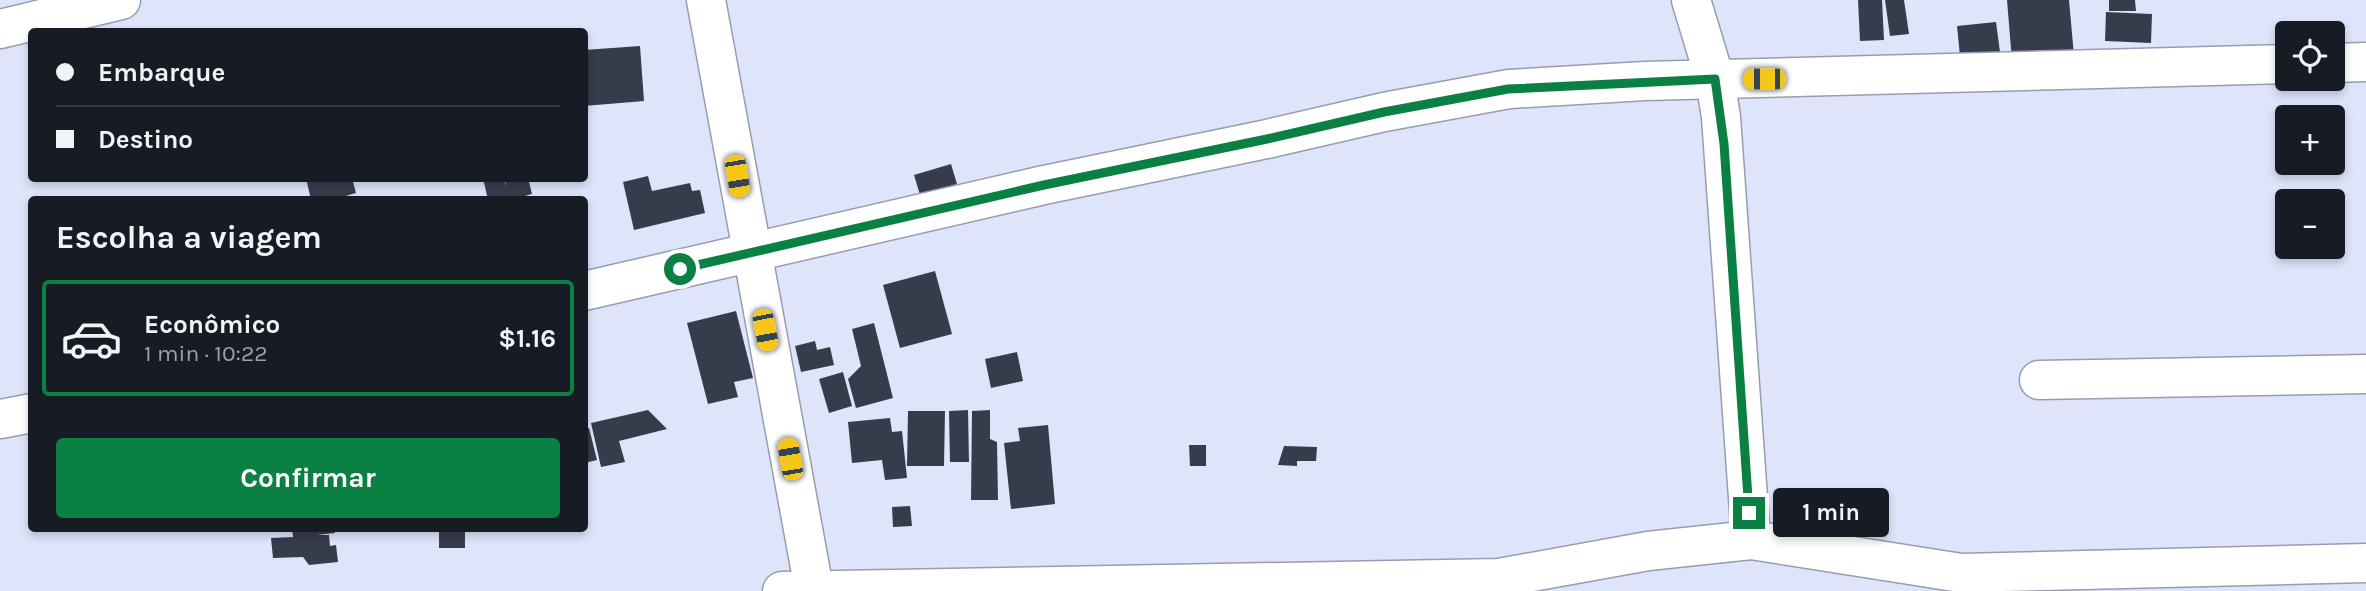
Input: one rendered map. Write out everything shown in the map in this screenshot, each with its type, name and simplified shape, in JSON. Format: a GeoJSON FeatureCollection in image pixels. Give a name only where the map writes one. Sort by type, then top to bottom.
{"type":"FeatureCollection","features":[{"type":"Feature","properties":{"kind":"street"},"geometry":{"type":"LineString","coordinates":[[0,29],[121,0]]}},
{"type":"Feature","properties":{"kind":"street"},"geometry":{"type":"LineString","coordinates":[[706,0],[751,252],[798,590],[1499,578],[1648,551],[1751,540],[1962,573],[2366,563]]}},
{"type":"Feature","properties":{"kind":"street"},"geometry":{"type":"LineString","coordinates":[[1691,0],[1715,79],[1724,144],[1751,540]]}},
{"type":"Feature","properties":{"kind":"street"},"geometry":{"type":"LineString","coordinates":[[2345,63],[2366,62]]}},
{"type":"Feature","properties":{"kind":"street"},"geometry":{"type":"LineString","coordinates":[[588,290],[1044,185],[1384,112],[1508,89],[1715,79],[2275,64]]}},
{"type":"Feature","properties":{"kind":"street"},"geometry":{"type":"LineString","coordinates":[[2039,380],[2366,374]]}},
{"type":"Feature","properties":{"kind":"street"},"geometry":{"type":"LineString","coordinates":[[0,419],[28,414]]}},
{"type":"Feature","properties":{"kind":"building"},"geometry":{"type":"Polygon","coordinates":[[[1858,0],[1882,0],[1884,40],[1860,41],[1858,0]]]}},
{"type":"Feature","properties":{"kind":"building"},"geometry":{"type":"Polygon","coordinates":[[[1885,0],[1904,0],[1909,34],[1890,36],[1885,0]]]}},
{"type":"Feature","properties":{"kind":"building"},"geometry":{"type":"Polygon","coordinates":[[[2007,0],[2069,0],[2074,56],[2012,61],[2007,0]]]}},
{"type":"Feature","properties":{"kind":"building"},"geometry":{"type":"Polygon","coordinates":[[[2109,0],[2135,0],[2136,11],[2109,11],[2109,0]]]}},
{"type":"Feature","properties":{"kind":"building"},"geometry":{"type":"Polygon","coordinates":[[[2106,12],[2152,14],[2151,43],[2105,41],[2106,12]]]}},
{"type":"Feature","properties":{"kind":"building"},"geometry":{"type":"Polygon","coordinates":[[[1996,22],[2000,52],[1960,56],[1957,26],[1996,22]]]}},
{"type":"Feature","properties":{"kind":"building"},"geometry":{"type":"Polygon","coordinates":[[[640,46],[644,101],[588,106],[588,50],[640,46]]]}},
{"type":"Feature","properties":{"kind":"building"},"geometry":{"type":"Polygon","coordinates":[[[951,164],[957,184],[920,195],[914,175],[951,164]]]}},
{"type":"Feature","properties":{"kind":"building"},"geometry":{"type":"Polygon","coordinates":[[[648,176],[652,191],[690,183],[692,191],[700,190],[705,213],[634,230],[623,182],[648,176]]]}},
{"type":"Feature","properties":{"kind":"building"},"geometry":{"type":"Polygon","coordinates":[[[307,182],[353,182],[356,193],[346,196],[310,196],[307,182]]]}},
{"type":"Feature","properties":{"kind":"building"},"geometry":{"type":"Polygon","coordinates":[[[484,182],[505,182],[506,187],[505,182],[529,182],[532,194],[525,196],[487,196],[484,182]]]}},
{"type":"Feature","properties":{"kind":"building"},"geometry":{"type":"Polygon","coordinates":[[[935,271],[952,334],[900,348],[883,285],[935,271]]]}},
{"type":"Feature","properties":{"kind":"building"},"geometry":{"type":"Polygon","coordinates":[[[736,311],[753,378],[734,382],[738,397],[708,404],[687,323],[736,311]]]}},
{"type":"Feature","properties":{"kind":"building"},"geometry":{"type":"Polygon","coordinates":[[[874,323],[893,398],[856,408],[848,379],[861,366],[852,329],[874,323]]]}},
{"type":"Feature","properties":{"kind":"building"},"geometry":{"type":"Polygon","coordinates":[[[815,341],[817,350],[830,347],[834,365],[801,372],[795,346],[815,341]]]}},
{"type":"Feature","properties":{"kind":"building"},"geometry":{"type":"Polygon","coordinates":[[[1017,352],[1023,381],[991,388],[985,359],[1017,352]]]}},
{"type":"Feature","properties":{"kind":"building"},"geometry":{"type":"Polygon","coordinates":[[[843,372],[852,406],[829,413],[819,379],[843,372]]]}},
{"type":"Feature","properties":{"kind":"building"},"geometry":{"type":"Polygon","coordinates":[[[648,410],[667,429],[619,441],[625,462],[601,467],[591,423],[648,410]]]}},
{"type":"Feature","properties":{"kind":"building"},"geometry":{"type":"Polygon","coordinates":[[[968,410],[969,462],[950,462],[949,411],[968,410]]]}},
{"type":"Feature","properties":{"kind":"building"},"geometry":{"type":"Polygon","coordinates":[[[990,410],[990,439],[997,442],[998,500],[971,500],[972,411],[990,410]]]}},
{"type":"Feature","properties":{"kind":"building"},"geometry":{"type":"Polygon","coordinates":[[[908,411],[945,411],[944,466],[907,466],[908,411]]]}},
{"type":"Feature","properties":{"kind":"building"},"geometry":{"type":"Polygon","coordinates":[[[890,418],[892,432],[902,431],[907,478],[885,480],[882,460],[852,463],[848,422],[890,418]]]}},
{"type":"Feature","properties":{"kind":"building"},"geometry":{"type":"Polygon","coordinates":[[[1048,425],[1055,504],[1011,509],[1004,443],[1020,441],[1018,428],[1048,425]]]}},
{"type":"Feature","properties":{"kind":"building"},"geometry":{"type":"Polygon","coordinates":[[[588,428],[597,460],[588,462],[588,428]]]}},
{"type":"Feature","properties":{"kind":"building"},"geometry":{"type":"Polygon","coordinates":[[[1189,445],[1206,445],[1206,466],[1190,466],[1189,445]]]}},
{"type":"Feature","properties":{"kind":"building"},"geometry":{"type":"Polygon","coordinates":[[[1284,446],[1317,447],[1316,461],[1297,461],[1297,466],[1278,465],[1284,446]]]}},
{"type":"Feature","properties":{"kind":"building"},"geometry":{"type":"Polygon","coordinates":[[[910,506],[912,526],[893,527],[892,507],[910,506]]]}},
{"type":"Feature","properties":{"kind":"building"},"geometry":{"type":"Polygon","coordinates":[[[292,532],[335,532],[317,535],[329,535],[330,546],[336,545],[338,562],[309,565],[303,557],[273,558],[271,538],[293,537],[292,532]]]}},
{"type":"Feature","properties":{"kind":"building"},"geometry":{"type":"Polygon","coordinates":[[[439,532],[465,532],[465,548],[439,548],[439,532]]]}},
{"type":"Feature","properties":{"kind":"route"},"geometry":{"type":"LineString","coordinates":[[680,269],[1044,185],[1384,112],[1508,89],[1715,79],[1724,144],[1749,513]]}}]}
